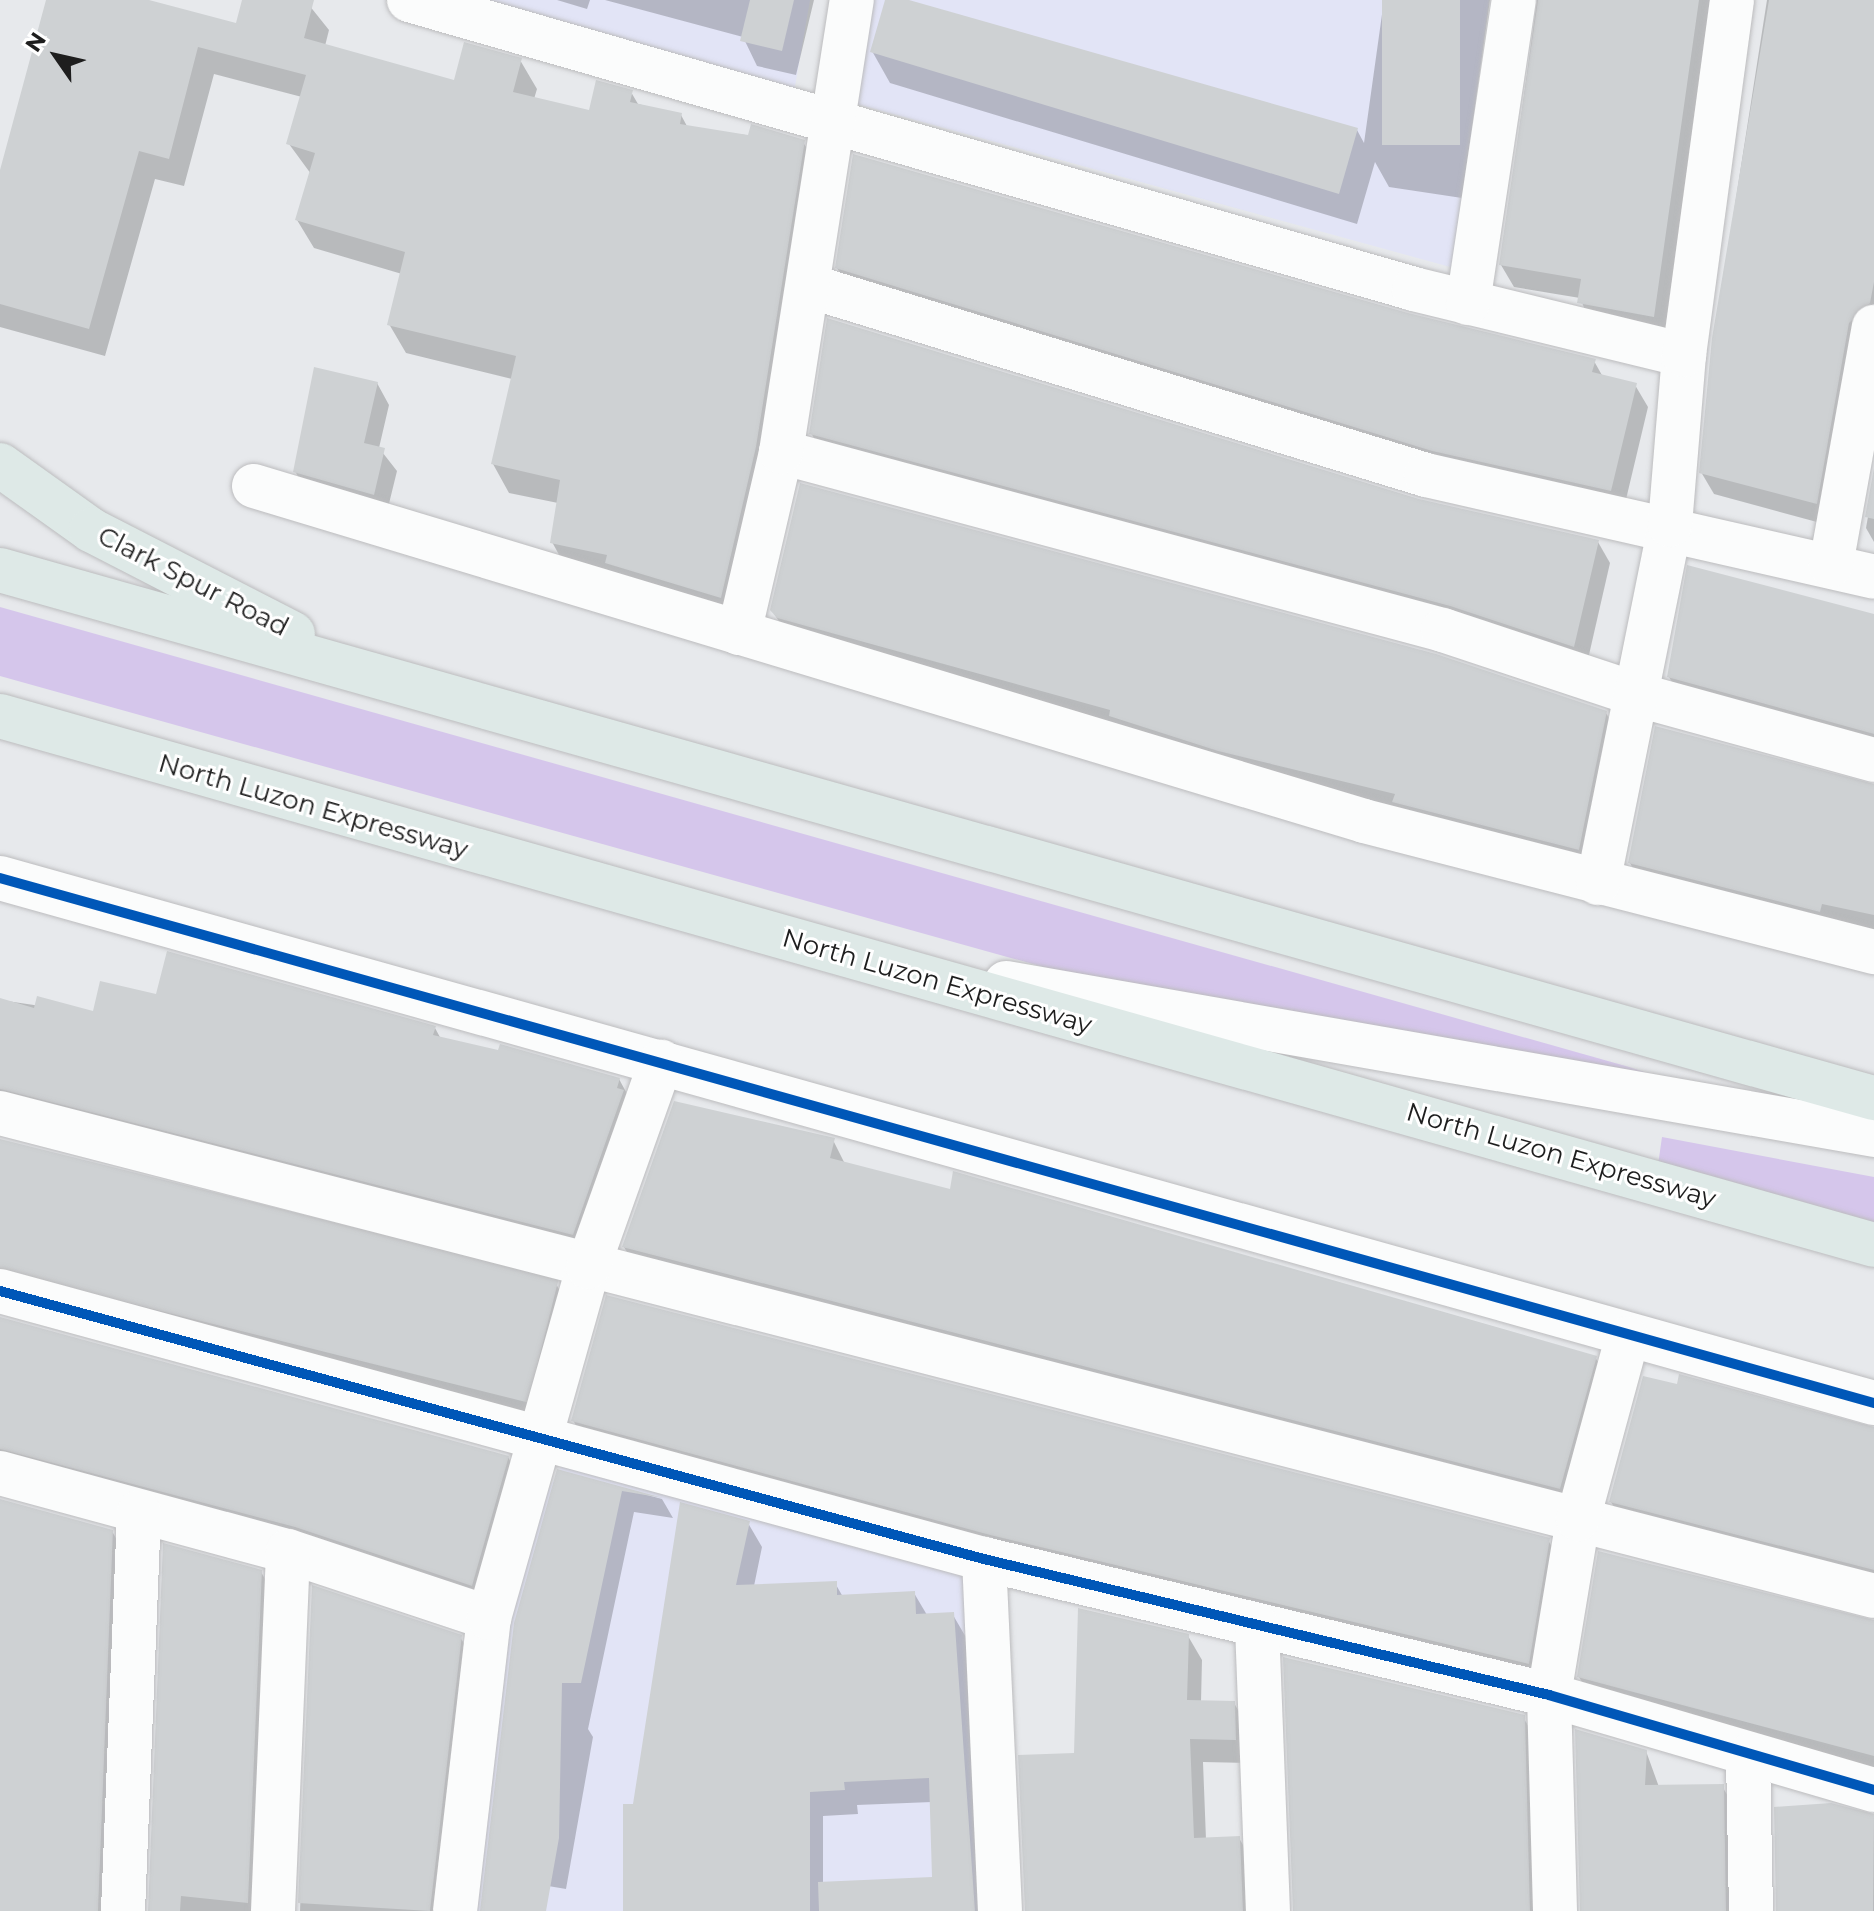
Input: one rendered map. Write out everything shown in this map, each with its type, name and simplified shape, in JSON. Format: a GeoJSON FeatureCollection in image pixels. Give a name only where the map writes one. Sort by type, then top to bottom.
{"type":"FeatureCollection","features":[{"type":"Feature","properties":{"kind":"highway","name":"Clark Spur Road"},"geometry":{"type":"LineString","coordinates":[[0,465],[151,564],[396,685]]}},
{"type":"Feature","properties":{"kind":"highway"},"geometry":{"type":"LineString","coordinates":[[0,570],[396,685],[1874,1098]]}},
{"type":"Feature","properties":{"kind":"highway","name":"North Luzon Expressway"},"geometry":{"type":"LineString","coordinates":[[0,716],[1874,1245]]}},
{"type":"Feature","properties":{"kind":"street"},"geometry":{"type":"LineString","coordinates":[[409,0],[830,117],[1468,303],[1684,355]]}},
{"type":"Feature","properties":{"kind":"street"},"geometry":{"type":"LineString","coordinates":[[739,633],[781,452],[809,286],[830,117],[852,0]]}},
{"type":"Feature","properties":{"kind":"street"},"geometry":{"type":"LineString","coordinates":[[1468,303],[1514,0]]}},
{"type":"Feature","properties":{"kind":"street"},"geometry":{"type":"LineString","coordinates":[[1598,883],[1670,525],[1684,355],[1732,0]]}},
{"type":"Feature","properties":{"kind":"street"},"geometry":{"type":"LineString","coordinates":[[809,286],[1373,461],[1670,525],[1874,577]]}},
{"type":"Feature","properties":{"kind":"street"},"geometry":{"type":"LineString","coordinates":[[1831,565],[1874,327]]}},
{"type":"Feature","properties":{"kind":"street"},"geometry":{"type":"LineString","coordinates":[[781,452],[1443,630],[1638,695],[1874,760]]}},
{"type":"Feature","properties":{"kind":"street"},"geometry":{"type":"LineString","coordinates":[[254,486],[1364,821],[1874,952]]}},
{"type":"Feature","properties":{"kind":"street"},"geometry":{"type":"LineString","coordinates":[[0,878],[661,1062],[1627,1339],[1874,1403]]}},
{"type":"Feature","properties":{"kind":"street"},"geometry":{"type":"LineString","coordinates":[[835,953],[1874,1135]]}},
{"type":"Feature","properties":{"kind":"street"},"geometry":{"type":"LineString","coordinates":[[455,1911],[489,1618],[543,1439],[588,1267],[661,1062]]}},
{"type":"Feature","properties":{"kind":"street"},"geometry":{"type":"LineString","coordinates":[[0,1113],[1874,1596]]}},
{"type":"Feature","properties":{"kind":"street"},"geometry":{"type":"LineString","coordinates":[[0,1291],[984,1559],[1549,1695],[1748,1756],[1874,1790]]}},
{"type":"Feature","properties":{"kind":"street"},"geometry":{"type":"LineString","coordinates":[[1555,1911],[1549,1695],[1578,1519],[1627,1339]]}},
{"type":"Feature","properties":{"kind":"street"},"geometry":{"type":"LineString","coordinates":[[0,1473],[288,1551],[489,1618]]}},
{"type":"Feature","properties":{"kind":"street"},"geometry":{"type":"LineString","coordinates":[[123,1911],[139,1512]]}},
{"type":"Feature","properties":{"kind":"street"},"geometry":{"type":"LineString","coordinates":[[273,1911],[288,1551]]}},
{"type":"Feature","properties":{"kind":"street"},"geometry":{"type":"LineString","coordinates":[[984,1559],[1000,1911]]}},
{"type":"Feature","properties":{"kind":"street"},"geometry":{"type":"LineString","coordinates":[[1257,1626],[1268,1911]]}},
{"type":"Feature","properties":{"kind":"street"},"geometry":{"type":"LineString","coordinates":[[1748,1756],[1751,1911]]}},
{"type":"Feature","properties":{"kind":"shaded area"},"geometry":{"type":"Polygon","coordinates":[[[476,0],[810,0],[794,92],[476,0]]]}},
{"type":"Feature","properties":{"kind":"shaded area"},"geometry":{"type":"Polygon","coordinates":[[[860,0],[1489,0],[1454,268],[842,100],[860,0]]]}},
{"type":"Feature","properties":{"kind":"shaded area"},"geometry":{"type":"Polygon","coordinates":[[[0,607],[1629,1067],[1738,1102],[1090,980],[0,676],[0,607]]]}},
{"type":"Feature","properties":{"kind":"shaded area"},"geometry":{"type":"Polygon","coordinates":[[[1662,1137],[1874,1177],[1874,1223],[1658,1165],[1662,1137]]]}},
{"type":"Feature","properties":{"kind":"shaded area"},"geometry":{"type":"Polygon","coordinates":[[[577,1439],[979,1542],[989,1911],[471,1911],[479,1778],[528,1526],[577,1439]]]}},
{"type":"Feature","properties":{"kind":"building"},"geometry":{"type":"Polygon","coordinates":[[[46,0],[149,0],[236,23],[242,0],[314,0],[304,38],[454,80],[464,42],[522,58],[513,92],[589,110],[596,80],[633,90],[630,102],[682,113],[680,124],[748,135],[751,124],[805,140],[756,447],[721,598],[605,563],[607,555],[550,543],[560,480],[491,464],[516,356],[387,325],[405,252],[295,220],[315,153],[286,144],[306,75],[198,47],[169,159],[139,151],[89,329],[0,304],[0,170],[46,0]]]}},
{"type":"Feature","properties":{"kind":"building"},"geometry":{"type":"Polygon","coordinates":[[[750,0],[794,0],[782,51],[740,41],[750,0]]]}},
{"type":"Feature","properties":{"kind":"building"},"geometry":{"type":"Polygon","coordinates":[[[885,0],[909,0],[1358,128],[1339,194],[870,52],[885,0]]]}},
{"type":"Feature","properties":{"kind":"building"},"geometry":{"type":"Polygon","coordinates":[[[1382,0],[1460,0],[1460,145],[1382,145],[1382,0]]]}},
{"type":"Feature","properties":{"kind":"building"},"geometry":{"type":"Polygon","coordinates":[[[1538,0],[1699,0],[1654,317],[1577,303],[1581,279],[1499,265],[1538,0]]]}},
{"type":"Feature","properties":{"kind":"building"},"geometry":{"type":"Polygon","coordinates":[[[1769,0],[1874,0],[1874,282],[1870,303],[1849,323],[1817,504],[1699,473],[1712,338],[1769,0]]]}},
{"type":"Feature","properties":{"kind":"building"},"geometry":{"type":"Polygon","coordinates":[[[853,154],[1408,313],[1596,359],[1592,372],[1637,383],[1611,491],[1432,451],[835,268],[853,154]]]}},
{"type":"Feature","properties":{"kind":"building"},"geometry":{"type":"Polygon","coordinates":[[[827,318],[1419,499],[1599,540],[1574,647],[1450,606],[809,434],[827,318]]]}},
{"type":"Feature","properties":{"kind":"building"},"geometry":{"type":"Polygon","coordinates":[[[314,367],[378,382],[364,443],[385,448],[374,495],[293,472],[314,367]]]}},
{"type":"Feature","properties":{"kind":"building"},"geometry":{"type":"Polygon","coordinates":[[[1874,468],[1874,519],[1865,517],[1874,468]]]}},
{"type":"Feature","properties":{"kind":"building"},"geometry":{"type":"Polygon","coordinates":[[[800,483],[1436,654],[1607,711],[1579,850],[1392,802],[1395,794],[1218,751],[1109,716],[1110,710],[777,618],[770,610],[800,483]]]}},
{"type":"Feature","properties":{"kind":"building"},"geometry":{"type":"Polygon","coordinates":[[[1687,565],[1874,614],[1874,734],[1667,677],[1687,565]]]}},
{"type":"Feature","properties":{"kind":"building"},"geometry":{"type":"Polygon","coordinates":[[[1655,726],[1874,784],[1874,915],[1822,904],[1820,912],[1628,863],[1655,726]]]}},
{"type":"Feature","properties":{"kind":"building"},"geometry":{"type":"Polygon","coordinates":[[[167,951],[436,1026],[433,1035],[498,1050],[500,1044],[620,1078],[617,1088],[624,1090],[573,1235],[0,1089],[0,998],[34,1008],[37,996],[93,1011],[100,981],[156,994],[167,951]]]}},
{"type":"Feature","properties":{"kind":"building"},"geometry":{"type":"Polygon","coordinates":[[[674,1101],[835,1138],[830,1158],[950,1189],[953,1171],[1597,1356],[1560,1489],[622,1247],[674,1101]]]}},
{"type":"Feature","properties":{"kind":"building"},"geometry":{"type":"Polygon","coordinates":[[[0,1139],[559,1278],[528,1403],[0,1271],[0,1139]]]}},
{"type":"Feature","properties":{"kind":"building"},"geometry":{"type":"Polygon","coordinates":[[[606,1295],[1550,1538],[1529,1664],[990,1535],[571,1421],[606,1295]]]}},
{"type":"Feature","properties":{"kind":"building"},"geometry":{"type":"Polygon","coordinates":[[[0,1317],[509,1456],[472,1586],[295,1527],[0,1449],[0,1317]]]}},
{"type":"Feature","properties":{"kind":"building"},"geometry":{"type":"Polygon","coordinates":[[[1679,1374],[1874,1427],[1874,1570],[1609,1502],[1643,1376],[1677,1384],[1679,1374]]]}},
{"type":"Feature","properties":{"kind":"building"},"geometry":{"type":"Polygon","coordinates":[[[557,1469],[663,1498],[622,1491],[581,1683],[562,1683],[559,1838],[546,1911],[480,1911],[514,1623],[557,1469]]]}},
{"type":"Feature","properties":{"kind":"building"},"geometry":{"type":"Polygon","coordinates":[[[0,1499],[113,1530],[98,1911],[0,1911],[0,1499]]]}},
{"type":"Feature","properties":{"kind":"building"},"geometry":{"type":"Polygon","coordinates":[[[680,1502],[750,1521],[736,1585],[837,1581],[837,1595],[915,1591],[916,1614],[954,1612],[975,1911],[819,1911],[818,1882],[932,1877],[929,1778],[844,1782],[845,1790],[810,1792],[810,1911],[623,1911],[623,1804],[633,1804],[680,1502]]]}},
{"type":"Feature","properties":{"kind":"building"},"geometry":{"type":"Polygon","coordinates":[[[163,1543],[262,1570],[248,1903],[181,1896],[180,1911],[148,1911],[163,1543]]]}},
{"type":"Feature","properties":{"kind":"building"},"geometry":{"type":"Polygon","coordinates":[[[1598,1551],[1874,1620],[1874,1756],[1577,1677],[1598,1551]]]}},
{"type":"Feature","properties":{"kind":"building"},"geometry":{"type":"Polygon","coordinates":[[[312,1585],[462,1635],[430,1911],[298,1903],[312,1585]]]}},
{"type":"Feature","properties":{"kind":"building"},"geometry":{"type":"Polygon","coordinates":[[[1078,1608],[1189,1634],[1187,1700],[1235,1701],[1236,1740],[1190,1739],[1194,1838],[1240,1836],[1243,1911],[1025,1911],[1018,1755],[1074,1753],[1078,1608]]]}},
{"type":"Feature","properties":{"kind":"building"},"geometry":{"type":"Polygon","coordinates":[[[1283,1657],[1525,1715],[1530,1911],[1293,1911],[1283,1657]]]}},
{"type":"Feature","properties":{"kind":"building"},"geometry":{"type":"Polygon","coordinates":[[[1575,1729],[1647,1750],[1645,1785],[1724,1784],[1726,1911],[1580,1911],[1575,1729]]]}},
{"type":"Feature","properties":{"kind":"building"},"geometry":{"type":"Polygon","coordinates":[[[1831,1803],[1874,1814],[1873,1911],[1776,1911],[1774,1807],[1831,1803]]]}},
{"type":"Feature","properties":{"kind":"cycle path"},"geometry":{"type":"LineString","coordinates":[[0,878],[1874,1403]]}},
{"type":"Feature","properties":{"kind":"cycle path"},"geometry":{"type":"LineString","coordinates":[[0,1291],[984,1559],[1549,1695],[1874,1790]]}}]}
